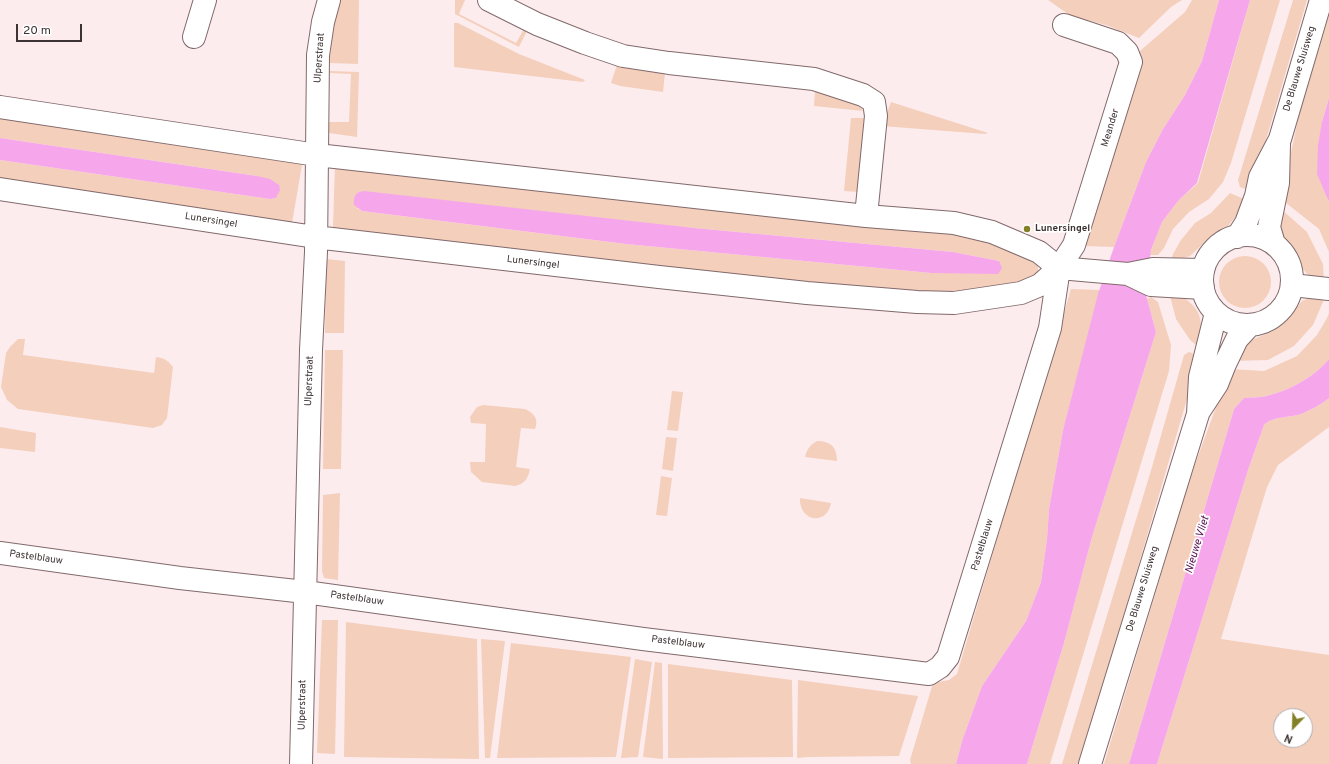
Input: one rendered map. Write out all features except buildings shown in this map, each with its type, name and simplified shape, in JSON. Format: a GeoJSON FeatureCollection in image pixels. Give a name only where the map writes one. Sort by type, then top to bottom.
{"type":"FeatureCollection","features":[{"type":"Feature","properties":{"kind":"street"},"geometry":{"type":"LineString","coordinates":[[194,37],[205,0]]}},
{"type":"Feature","properties":{"kind":"street","name":"Ulperstraat"},"geometry":{"type":"LineString","coordinates":[[301,764],[311,366],[316,252],[318,55],[323,22],[329,0]]}},
{"type":"Feature","properties":{"kind":"street"},"geometry":{"type":"LineString","coordinates":[[488,0],[537,24],[623,56],[814,79],[863,95],[874,102],[876,116],[866,216]]}},
{"type":"Feature","properties":{"kind":"street","name":"De Blauwe Sluisweg"},"geometry":{"type":"LineString","coordinates":[[1237,237],[1246,223],[1256,196],[1260,177],[1280,139],[1321,0]]}},
{"type":"Feature","properties":{"kind":"street","name":"Meander"},"geometry":{"type":"LineString","coordinates":[[1059,268],[1074,245],[1131,62],[1127,52],[1118,43],[1064,25]]}},
{"type":"Feature","properties":{"kind":"street"},"geometry":{"type":"LineString","coordinates":[[0,108],[317,155],[866,216],[954,223],[992,232],[1039,252],[1059,268],[1152,277],[1203,279]]}},
{"type":"Feature","properties":{"kind":"street","name":"De Blauwe Sluisweg"},"geometry":{"type":"LineString","coordinates":[[1274,244],[1269,227],[1278,183],[1280,139]]}},
{"type":"Feature","properties":{"kind":"street","name":"Lunersingel"},"geometry":{"type":"LineString","coordinates":[[0,189],[315,237],[674,279],[807,293],[917,302],[954,303],[1022,293],[1040,285],[1059,268]]}},
{"type":"Feature","properties":{"kind":"street"},"geometry":{"type":"LineString","coordinates":[[1252,236],[1267,240],[1274,244],[1288,262],[1292,277],[1292,285],[1287,300],[1278,313],[1265,321],[1250,325],[1235,324],[1216,313],[1207,301],[1203,279],[1206,262],[1215,249],[1237,237],[1252,236]]}},
{"type":"Feature","properties":{"kind":"street","name":"Pastelblauw"},"geometry":{"type":"LineString","coordinates":[[0,553],[180,578],[305,592],[643,639],[929,674],[940,667],[948,656],[1050,328],[1059,268]]}},
{"type":"Feature","properties":{"kind":"street"},"geometry":{"type":"LineString","coordinates":[[1292,285],[1329,289]]}},
{"type":"Feature","properties":{"kind":"street","name":"De Blauwe Sluisweg"},"geometry":{"type":"LineString","coordinates":[[1090,764],[1198,414],[1200,377],[1216,313]]}},
{"type":"Feature","properties":{"kind":"street","name":"De Blauwe Sluisweg"},"geometry":{"type":"LineString","coordinates":[[1198,414],[1217,384],[1225,364],[1238,339],[1250,325]]}},
{"type":"Feature","properties":{"kind":"shaded area"},"geometry":{"type":"Polygon","coordinates":[[[340,0],[359,0],[358,64],[329,63],[333,27],[340,0]]]}},
{"type":"Feature","properties":{"kind":"shaded area"},"geometry":{"type":"Polygon","coordinates":[[[455,0],[465,0],[459,14],[516,43],[524,29],[527,31],[519,47],[455,14],[455,0]]]}},
{"type":"Feature","properties":{"kind":"shaded area"},"geometry":{"type":"Polygon","coordinates":[[[1048,0],[1182,0],[1171,7],[1139,38],[1106,25],[1071,16],[1048,0]]]}},
{"type":"Feature","properties":{"kind":"shaded area"},"geometry":{"type":"Polygon","coordinates":[[[1192,0],[1219,0],[1202,61],[1185,95],[1163,129],[1146,162],[1114,247],[1083,246],[1140,51],[1185,12],[1192,0]]]}},
{"type":"Feature","properties":{"kind":"shaded area"},"geometry":{"type":"Polygon","coordinates":[[[1250,0],[1280,0],[1231,163],[1223,182],[1209,199],[1189,212],[1173,229],[1164,248],[1158,255],[1150,255],[1162,222],[1178,201],[1198,183],[1250,0]]]}},
{"type":"Feature","properties":{"kind":"shaded area"},"geometry":{"type":"Polygon","coordinates":[[[1293,0],[1307,0],[1258,167],[1248,190],[1240,187],[1238,180],[1293,0]]]}},
{"type":"Feature","properties":{"kind":"shaded area"},"geometry":{"type":"Polygon","coordinates":[[[1329,15],[1329,98],[1322,122],[1329,202],[1329,252],[1319,229],[1281,199],[1299,115],[1329,15]]]}},
{"type":"Feature","properties":{"kind":"shaded area"},"geometry":{"type":"Polygon","coordinates":[[[454,23],[458,23],[519,54],[585,80],[583,82],[454,67],[454,23]]]}},
{"type":"Feature","properties":{"kind":"shaded area"},"geometry":{"type":"Polygon","coordinates":[[[617,65],[665,73],[663,92],[620,86],[611,83],[617,65]]]}},
{"type":"Feature","properties":{"kind":"shaded area"},"geometry":{"type":"Polygon","coordinates":[[[330,71],[359,72],[357,137],[329,133],[329,122],[349,122],[351,74],[330,73],[330,71]]]}},
{"type":"Feature","properties":{"kind":"shaded area"},"geometry":{"type":"Polygon","coordinates":[[[815,90],[860,105],[863,111],[814,106],[815,90]]]}},
{"type":"Feature","properties":{"kind":"shaded area"},"geometry":{"type":"Polygon","coordinates":[[[891,102],[988,133],[882,126],[891,102]]]}},
{"type":"Feature","properties":{"kind":"shaded area"},"geometry":{"type":"Polygon","coordinates":[[[0,113],[294,159],[302,165],[292,223],[0,180],[0,160],[270,199],[276,198],[257,176],[0,138],[0,113]]]}},
{"type":"Feature","properties":{"kind":"shaded area"},"geometry":{"type":"Polygon","coordinates":[[[851,118],[864,118],[859,192],[844,191],[851,118]]]}},
{"type":"Feature","properties":{"kind":"shaded area"},"geometry":{"type":"Polygon","coordinates":[[[335,165],[977,234],[1038,263],[1038,271],[1035,279],[959,295],[683,272],[339,232],[333,227],[335,165]],[[357,208],[362,211],[626,244],[931,273],[999,261],[953,252],[694,228],[357,208]]]}},
{"type":"Feature","properties":{"kind":"shaded area"},"geometry":{"type":"Polygon","coordinates":[[[1230,193],[1244,199],[1237,215],[1227,227],[1206,241],[1190,256],[1171,262],[1173,254],[1181,240],[1195,223],[1211,213],[1230,193]]]}},
{"type":"Feature","properties":{"kind":"shaded area"},"geometry":{"type":"Polygon","coordinates":[[[1281,209],[1307,232],[1323,264],[1324,280],[1307,274],[1295,259],[1280,232],[1281,209]]]}},
{"type":"Feature","properties":{"kind":"shaded area"},"geometry":{"type":"Polygon","coordinates":[[[1245,256],[1255,258],[1263,264],[1269,272],[1271,282],[1269,292],[1263,300],[1255,306],[1245,308],[1235,306],[1227,300],[1221,292],[1219,282],[1221,272],[1227,264],[1235,258],[1245,256]]]}},
{"type":"Feature","properties":{"kind":"shaded area"},"geometry":{"type":"Polygon","coordinates":[[[326,259],[345,261],[344,333],[325,333],[326,259]]]}},
{"type":"Feature","properties":{"kind":"shaded area"},"geometry":{"type":"Polygon","coordinates":[[[1071,289],[1100,290],[1063,430],[1049,509],[1047,539],[1041,582],[1026,621],[982,686],[962,741],[956,764],[911,764],[910,760],[933,683],[949,680],[957,674],[1071,289]]]}},
{"type":"Feature","properties":{"kind":"shaded area"},"geometry":{"type":"Polygon","coordinates":[[[1169,292],[1175,293],[1184,298],[1196,308],[1199,314],[1201,326],[1201,349],[1190,340],[1176,319],[1169,292]]]}},
{"type":"Feature","properties":{"kind":"shaded area"},"geometry":{"type":"Polygon","coordinates":[[[1324,292],[1323,302],[1313,325],[1294,346],[1268,360],[1233,361],[1247,342],[1275,330],[1291,315],[1302,301],[1324,292]]]}},
{"type":"Feature","properties":{"kind":"shaded area"},"geometry":{"type":"Polygon","coordinates":[[[1151,297],[1158,302],[1171,345],[1169,371],[1050,764],[1027,764],[1064,643],[1092,537],[1156,332],[1147,299],[1151,297]]]}},
{"type":"Feature","properties":{"kind":"shaded area"},"geometry":{"type":"Polygon","coordinates":[[[1329,313],[1329,359],[1310,377],[1302,382],[1267,396],[1244,398],[1234,409],[1129,764],[1104,764],[1190,478],[1230,369],[1264,371],[1297,356],[1317,335],[1329,313]]]}},
{"type":"Feature","properties":{"kind":"shaded area"},"geometry":{"type":"Polygon","coordinates":[[[18,339],[25,339],[23,355],[154,373],[156,357],[168,361],[173,367],[167,418],[162,425],[153,428],[18,409],[7,400],[1,387],[6,353],[18,339]]]}},
{"type":"Feature","properties":{"kind":"shaded area"},"geometry":{"type":"Polygon","coordinates":[[[325,350],[343,350],[341,469],[323,469],[325,350]]]}},
{"type":"Feature","properties":{"kind":"shaded area"},"geometry":{"type":"Polygon","coordinates":[[[1189,352],[1199,358],[1123,618],[1078,764],[1062,764],[1152,467],[1184,355],[1189,352]]]}},
{"type":"Feature","properties":{"kind":"shaded area"},"geometry":{"type":"Polygon","coordinates":[[[672,391],[683,392],[678,431],[667,430],[672,391]]]}},
{"type":"Feature","properties":{"kind":"shaded area"},"geometry":{"type":"Polygon","coordinates":[[[1329,398],[1329,427],[1278,465],[1267,487],[1221,639],[1329,655],[1329,764],[1157,764],[1249,467],[1264,425],[1272,420],[1301,414],[1329,398]]]}},
{"type":"Feature","properties":{"kind":"shaded area"},"geometry":{"type":"Polygon","coordinates":[[[483,405],[525,409],[531,412],[536,419],[535,429],[521,428],[516,467],[530,469],[527,478],[521,484],[515,486],[482,482],[471,472],[470,462],[485,462],[486,424],[471,423],[470,417],[477,407],[483,405]]]}},
{"type":"Feature","properties":{"kind":"shaded area"},"geometry":{"type":"Polygon","coordinates":[[[0,427],[36,433],[35,452],[0,448],[0,427]]]}},
{"type":"Feature","properties":{"kind":"shaded area"},"geometry":{"type":"Polygon","coordinates":[[[666,437],[677,438],[673,471],[662,469],[666,437]]]}},
{"type":"Feature","properties":{"kind":"shaded area"},"geometry":{"type":"Polygon","coordinates":[[[817,441],[826,442],[832,446],[836,452],[837,461],[805,457],[812,444],[817,441]]]}},
{"type":"Feature","properties":{"kind":"shaded area"},"geometry":{"type":"Polygon","coordinates":[[[661,476],[672,478],[667,516],[656,515],[661,476]]]}},
{"type":"Feature","properties":{"kind":"shaded area"},"geometry":{"type":"Polygon","coordinates":[[[340,493],[338,580],[324,578],[322,571],[323,495],[340,493]]]}},
{"type":"Feature","properties":{"kind":"shaded area"},"geometry":{"type":"Polygon","coordinates":[[[800,498],[831,503],[824,515],[819,518],[814,518],[808,516],[804,512],[801,506],[800,498]]]}},
{"type":"Feature","properties":{"kind":"shaded area"},"geometry":{"type":"Polygon","coordinates":[[[322,620],[338,620],[335,754],[317,753],[322,620]]]}},
{"type":"Feature","properties":{"kind":"shaded area"},"geometry":{"type":"Polygon","coordinates":[[[346,622],[477,639],[479,759],[344,757],[346,622]]]}},
{"type":"Feature","properties":{"kind":"shaded area"},"geometry":{"type":"Polygon","coordinates":[[[481,639],[505,641],[490,758],[485,758],[481,639]]]}},
{"type":"Feature","properties":{"kind":"shaded area"},"geometry":{"type":"Polygon","coordinates":[[[511,643],[631,657],[616,757],[497,758],[511,643]]]}},
{"type":"Feature","properties":{"kind":"shaded area"},"geometry":{"type":"Polygon","coordinates":[[[635,659],[652,662],[638,757],[621,758],[635,659]]]}},
{"type":"Feature","properties":{"kind":"shaded area"},"geometry":{"type":"Polygon","coordinates":[[[655,662],[662,663],[663,759],[643,757],[655,662]]]}},
{"type":"Feature","properties":{"kind":"shaded area"},"geometry":{"type":"Polygon","coordinates":[[[668,664],[792,680],[793,757],[668,758],[668,664]]]}},
{"type":"Feature","properties":{"kind":"shaded area"},"geometry":{"type":"Polygon","coordinates":[[[798,680],[918,696],[899,756],[797,758],[798,680]]]}},
{"type":"Feature","properties":{"kind":"water"},"geometry":{"type":"Polygon","coordinates":[[[1219,0],[1250,0],[1197,183],[1178,201],[1162,222],[1151,250],[1146,295],[1156,332],[1092,537],[1064,643],[1027,764],[956,764],[962,741],[982,686],[1026,621],[1041,582],[1047,539],[1049,509],[1063,430],[1098,294],[1146,162],[1163,129],[1185,95],[1202,61],[1219,0]]]}},
{"type":"Feature","properties":{"kind":"water"},"geometry":{"type":"Polygon","coordinates":[[[1329,98],[1329,202],[1317,174],[1318,145],[1322,122],[1329,98]]]}},
{"type":"Feature","properties":{"kind":"water"},"geometry":{"type":"Polygon","coordinates":[[[0,138],[257,176],[270,179],[279,185],[280,190],[276,198],[270,199],[0,160],[0,138]]]}},
{"type":"Feature","properties":{"kind":"water"},"geometry":{"type":"Polygon","coordinates":[[[364,191],[694,228],[953,252],[999,261],[1002,268],[998,274],[931,273],[626,244],[362,211],[354,205],[354,199],[357,193],[364,191]]]}},
{"type":"Feature","properties":{"kind":"water","name":"Nieuwe Vliet"},"geometry":{"type":"Polygon","coordinates":[[[1329,359],[1329,398],[1301,414],[1272,420],[1264,425],[1249,467],[1157,764],[1129,764],[1234,409],[1244,398],[1267,396],[1302,382],[1310,377],[1329,359]]]}},
{"type":"Feature","properties":{"kind":"place","name":"Lunersingel"},"geometry":{"type":"Point","coordinates":[1027,229]}}]}
